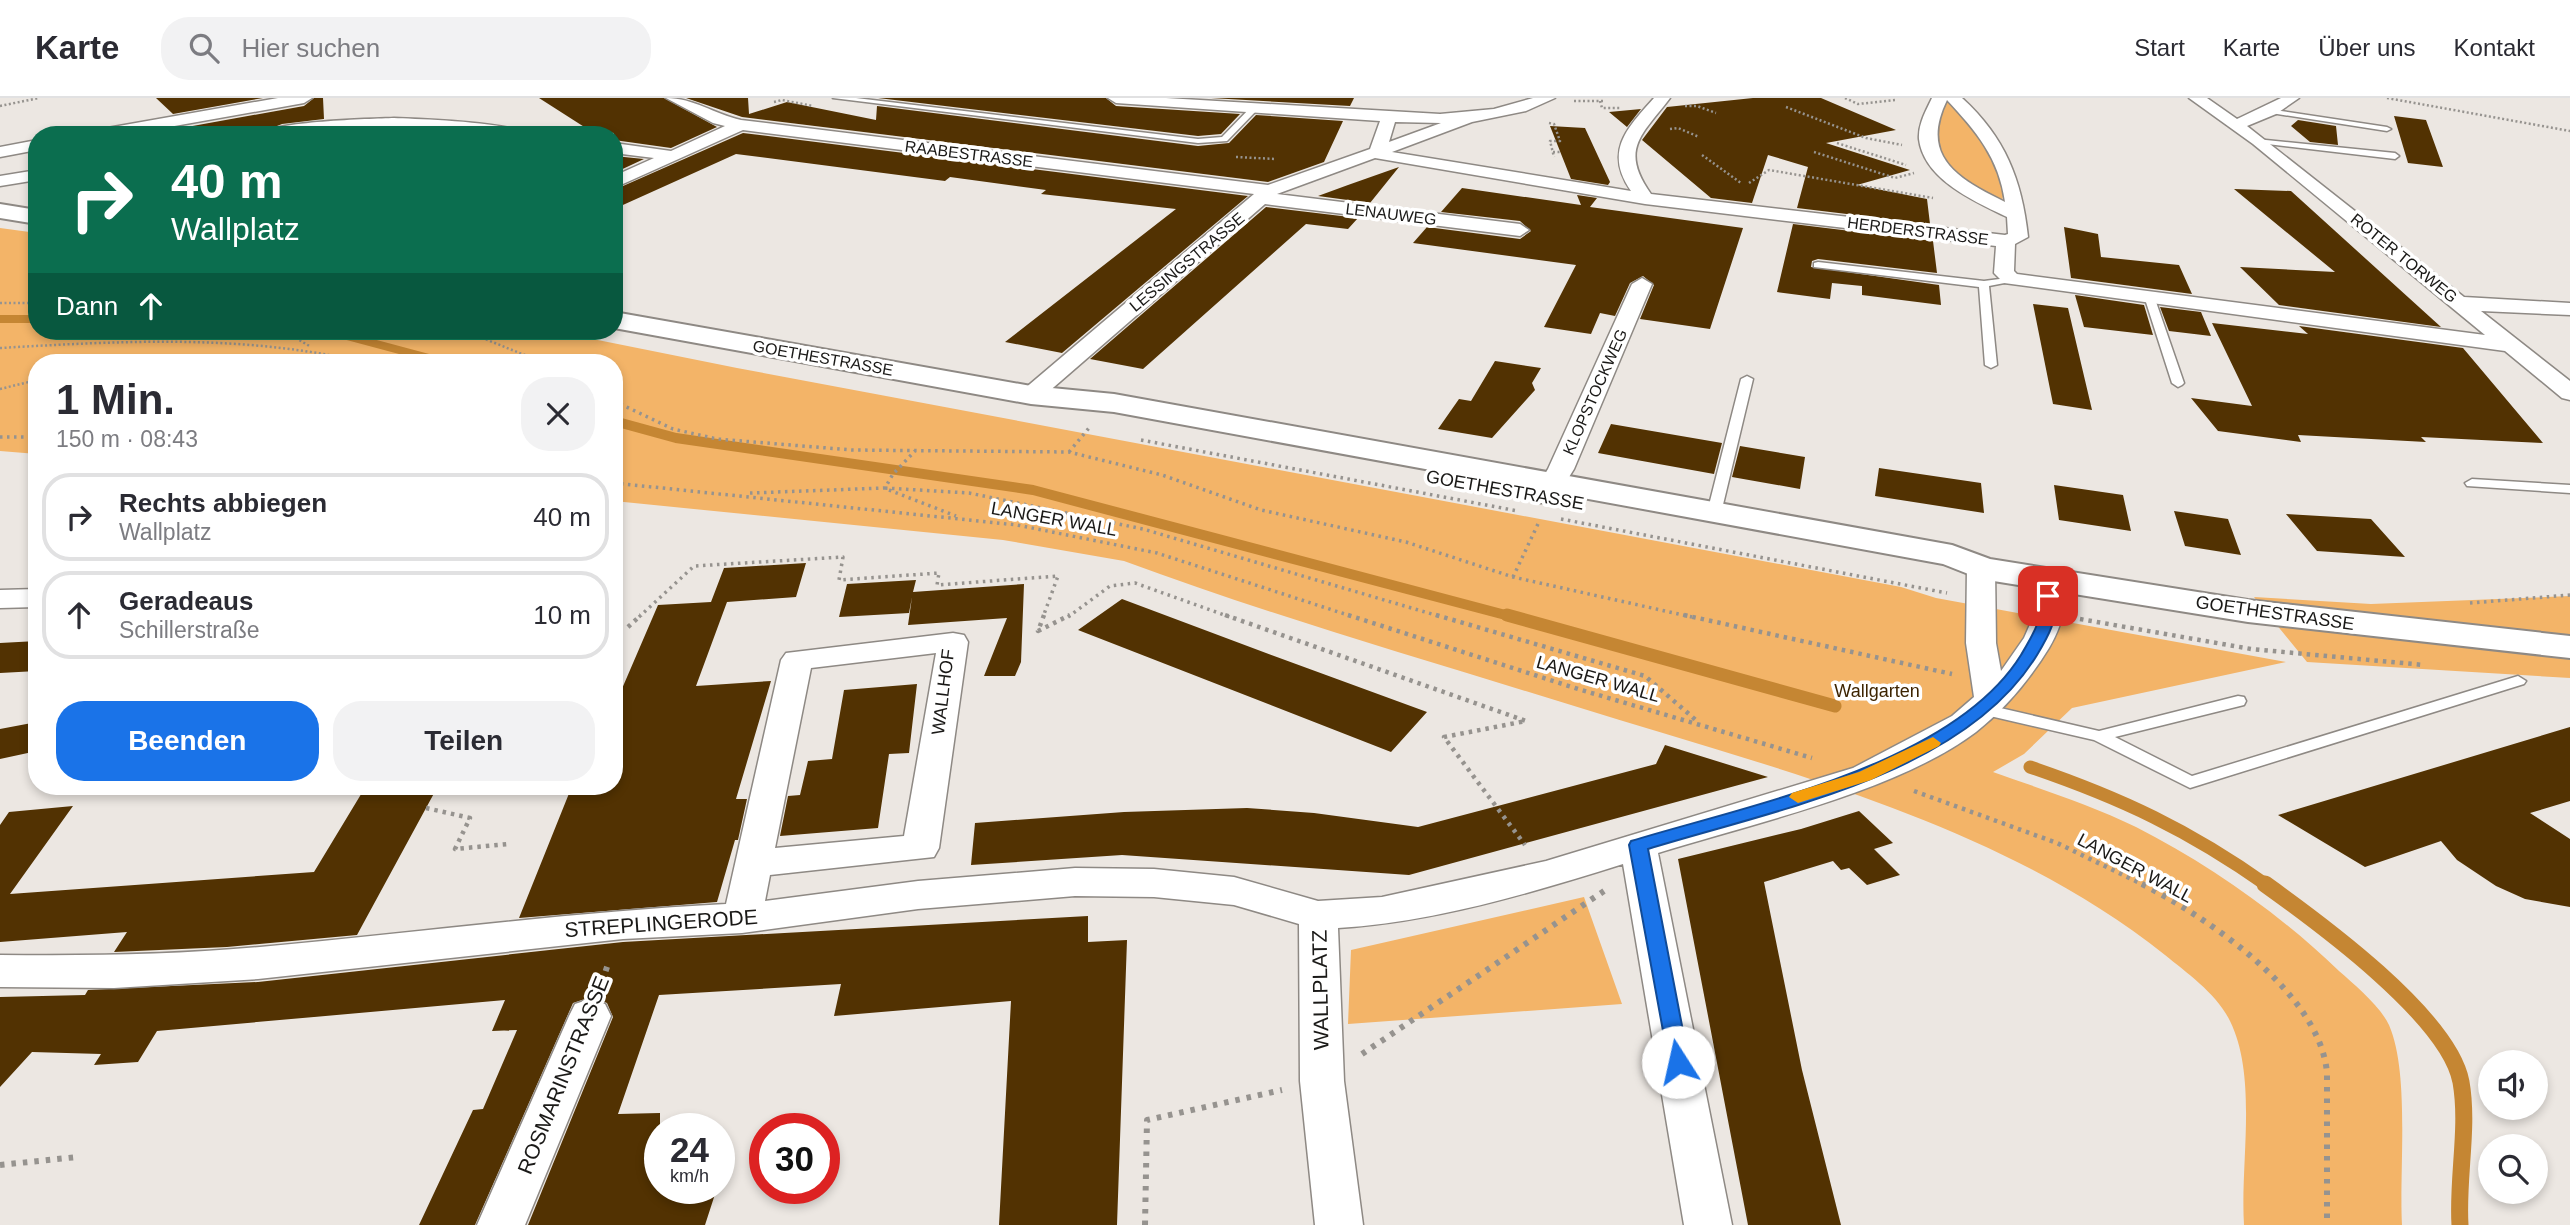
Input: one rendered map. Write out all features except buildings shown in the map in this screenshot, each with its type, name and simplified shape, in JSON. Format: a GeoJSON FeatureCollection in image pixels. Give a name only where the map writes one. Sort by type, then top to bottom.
{"type":"FeatureCollection","features":[{"type":"Feature","properties":{"kind":"main road"},"geometry":{"type":"LineString","coordinates":[[4,212],[28,216]]}},
{"type":"Feature","properties":{"kind":"main road","name":"GOETHESTRASSE"},"geometry":{"type":"LineString","coordinates":[[623,322],[1031,395],[1114,403],[1954,572],[1981,568]]}},
{"type":"Feature","properties":{"kind":"main road","name":"GOETHESTRASSE"},"geometry":{"type":"LineString","coordinates":[[1548,490],[1714,513],[1952,555],[1981,568],[2248,611],[2570,647]]}},
{"type":"Feature","properties":{"kind":"street"},"geometry":{"type":"LineString","coordinates":[[147,126],[304,98]]}},
{"type":"Feature","properties":{"kind":"street","name":"RAABESTRASSE"},"geometry":{"type":"LineString","coordinates":[[674,98],[719,120],[741,125],[1266,195]]}},
{"type":"Feature","properties":{"kind":"street"},"geometry":{"type":"LineString","coordinates":[[1116,98],[1254,109],[1465,120],[1502,113],[1547,98]]}},
{"type":"Feature","properties":{"kind":"street"},"geometry":{"type":"LineString","coordinates":[[1645,199],[1627,171],[1625,155],[1630,142],[1662,98]]}},
{"type":"Feature","properties":{"kind":"street"},"geometry":{"type":"LineString","coordinates":[[1940,98],[1928,122],[1930,150],[1945,173],[1981,198],[2017,214]]}},
{"type":"Feature","properties":{"kind":"street"},"geometry":{"type":"LineString","coordinates":[[1953,98],[1995,142],[2003,158],[2014,193],[2018,237],[2006,242]]}},
{"type":"Feature","properties":{"kind":"street","name":"ROTER TORWEG"},"geometry":{"type":"LineString","coordinates":[[2197,98],[2259,141],[2570,393]]}},
{"type":"Feature","properties":{"kind":"street"},"geometry":{"type":"LineString","coordinates":[[2237,124],[2271,111],[2291,98]]}},
{"type":"Feature","properties":{"kind":"street"},"geometry":{"type":"LineString","coordinates":[[1475,99],[1502,113]]}},
{"type":"Feature","properties":{"kind":"street"},"geometry":{"type":"LineString","coordinates":[[1368,156],[1390,117]]}},
{"type":"Feature","properties":{"kind":"street","name":"LESSINGSTRASSE"},"geometry":{"type":"LineString","coordinates":[[1031,395],[1266,195],[1465,120]]}},
{"type":"Feature","properties":{"kind":"street"},"geometry":{"type":"LineString","coordinates":[[325,126],[411,121],[455,126]]}},
{"type":"Feature","properties":{"kind":"street"},"geometry":{"type":"LineString","coordinates":[[623,179],[741,125]]}},
{"type":"Feature","properties":{"kind":"street"},"geometry":{"type":"LineString","coordinates":[[0,152],[28,147]]}},
{"type":"Feature","properties":{"kind":"street"},"geometry":{"type":"LineString","coordinates":[[623,149],[674,156]]}},
{"type":"Feature","properties":{"kind":"street","name":"HERDERSTRASSE"},"geometry":{"type":"LineString","coordinates":[[1368,156],[1645,199],[2006,242],[2004,273],[2011,279]]}},
{"type":"Feature","properties":{"kind":"street"},"geometry":{"type":"LineString","coordinates":[[0,181],[28,176]]}},
{"type":"Feature","properties":{"kind":"street","name":"LENAUWEG"},"geometry":{"type":"LineString","coordinates":[[1266,195],[1520,230]]}},
{"type":"Feature","properties":{"kind":"street"},"geometry":{"type":"LineString","coordinates":[[2011,279],[2509,345]]}},
{"type":"Feature","properties":{"kind":"street","name":"KLOPSTOCKWEG"},"geometry":{"type":"LineString","coordinates":[[1548,490],[1642,284]]}},
{"type":"Feature","properties":{"kind":"street"},"geometry":{"type":"LineString","coordinates":[[2459,303],[2570,309]]}},
{"type":"Feature","properties":{"kind":"street"},"geometry":{"type":"LineString","coordinates":[[1981,568],[1981,643],[1988,697]]}},
{"type":"Feature","properties":{"kind":"street","name":"WALLPLATZ"},"geometry":{"type":"LineString","coordinates":[[1339,1225],[1322,1081],[1318,915],[1382,911],[1547,874],[1865,776],[1946,735],[2017,674],[2039,638],[2050,613],[2046,579]]}},
{"type":"Feature","properties":{"kind":"street"},"geometry":{"type":"LineString","coordinates":[[0,599],[28,598]]}},
{"type":"Feature","properties":{"kind":"street","name":"WALLHOF"},"geometry":{"type":"LineString","coordinates":[[742,918],[797,660],[953,642],[921,848],[754,863]]}},
{"type":"Feature","properties":{"kind":"street"},"geometry":{"type":"LineString","coordinates":[[1638,845],[1708,1225]]}},
{"type":"Feature","properties":{"kind":"street","name":"STREPLINGERODE"},"geometry":{"type":"LineString","coordinates":[[0,971],[114,972],[258,963],[623,924],[742,918],[918,895],[1075,882],[1154,883],[1234,891],[1318,915]]}},
{"type":"Feature","properties":{"kind":"street","name":"ROSMARINSTRASSE"},"geometry":{"type":"LineString","coordinates":[[501,1225],[590,1016]]}},
{"type":"Feature","properties":{"kind":"lane"},"geometry":{"type":"LineString","coordinates":[[837,98],[1198,141],[1224,139],[1254,109]]}},
{"type":"Feature","properties":{"kind":"lane"},"geometry":{"type":"LineString","coordinates":[[2271,111],[2387,129]]}},
{"type":"Feature","properties":{"kind":"lane"},"geometry":{"type":"LineString","coordinates":[[2259,141],[2395,156]]}},
{"type":"Feature","properties":{"kind":"lane"},"geometry":{"type":"LineString","coordinates":[[1818,265],[1984,284],[2011,279]]}},
{"type":"Feature","properties":{"kind":"lane"},"geometry":{"type":"LineString","coordinates":[[1984,284],[1991,365]]}},
{"type":"Feature","properties":{"kind":"lane"},"geometry":{"type":"LineString","coordinates":[[2150,299],[2178,383]]}},
{"type":"Feature","properties":{"kind":"lane"},"geometry":{"type":"LineString","coordinates":[[1714,513],[1747,379]]}},
{"type":"Feature","properties":{"kind":"lane"},"geometry":{"type":"LineString","coordinates":[[2472,483],[2570,489]]}},
{"type":"Feature","properties":{"kind":"lane"},"geometry":{"type":"LineString","coordinates":[[1988,697],[2099,736],[2190,782],[2518,681]]}},
{"type":"Feature","properties":{"kind":"lane"},"geometry":{"type":"LineString","coordinates":[[2099,736],[2238,701]]}},
{"type":"Feature","properties":{"kind":"path"},"geometry":{"type":"LineString","coordinates":[[0,106],[39,98]]}},
{"type":"Feature","properties":{"kind":"path"},"geometry":{"type":"LineString","coordinates":[[1845,98],[1858,104],[1896,100]]}},
{"type":"Feature","properties":{"kind":"path"},"geometry":{"type":"LineString","coordinates":[[2387,98],[2570,131]]}},
{"type":"Feature","properties":{"kind":"path"},"geometry":{"type":"LineString","coordinates":[[1786,107],[1866,138],[1930,150]]}},
{"type":"Feature","properties":{"kind":"path"},"geometry":{"type":"LineString","coordinates":[[1502,113],[1562,124]]}},
{"type":"Feature","properties":{"kind":"path"},"geometry":{"type":"LineString","coordinates":[[1554,124],[1559,138]]}},
{"type":"Feature","properties":{"kind":"path"},"geometry":{"type":"LineString","coordinates":[[1559,138],[1567,138]]}},
{"type":"Feature","properties":{"kind":"path"},"geometry":{"type":"LineString","coordinates":[[1559,138],[1560,141],[1550,141],[1562,186]]}},
{"type":"Feature","properties":{"kind":"path"},"geometry":{"type":"LineString","coordinates":[[1837,143],[1920,169],[1945,173]]}},
{"type":"Feature","properties":{"kind":"path"},"geometry":{"type":"LineString","coordinates":[[1553,152],[1561,152]]}},
{"type":"Feature","properties":{"kind":"path"},"geometry":{"type":"LineString","coordinates":[[1814,152],[1895,178],[1921,171],[1945,173]]}},
{"type":"Feature","properties":{"kind":"path"},"geometry":{"type":"LineString","coordinates":[[1702,155],[1741,185],[1751,183],[1769,170],[1937,199]]}},
{"type":"Feature","properties":{"kind":"path"},"geometry":{"type":"LineString","coordinates":[[0,303],[28,303]]}},
{"type":"Feature","properties":{"kind":"path"},"geometry":{"type":"LineString","coordinates":[[0,348],[146,340]]}},
{"type":"Feature","properties":{"kind":"path"},"geometry":{"type":"LineString","coordinates":[[300,340],[315,349]]}},
{"type":"Feature","properties":{"kind":"path"},"geometry":{"type":"LineString","coordinates":[[487,340],[522,354]]}},
{"type":"Feature","properties":{"kind":"path"},"geometry":{"type":"LineString","coordinates":[[123,342],[239,341],[315,349],[333,354]]}},
{"type":"Feature","properties":{"kind":"path"},"geometry":{"type":"LineString","coordinates":[[0,389],[28,382]]}},
{"type":"Feature","properties":{"kind":"path"},"geometry":{"type":"LineString","coordinates":[[623,405],[673,429],[717,439],[852,450],[1069,452],[1162,475],[1261,510],[1406,542],[1513,576],[1988,697]]}},
{"type":"Feature","properties":{"kind":"path"},"geometry":{"type":"LineString","coordinates":[[1069,452],[1086,430]]}},
{"type":"Feature","properties":{"kind":"path"},"geometry":{"type":"LineString","coordinates":[[0,437],[28,438]]}},
{"type":"Feature","properties":{"kind":"path"},"geometry":{"type":"LineString","coordinates":[[885,488],[893,474],[916,450]]}},
{"type":"Feature","properties":{"kind":"path","name":"LANGER WALL"},"geometry":{"type":"LineString","coordinates":[[623,484],[1017,525],[1157,553],[1578,689],[1698,722],[1987,815],[2118,874],[2198,918],[2238,946],[2287,991],[2316,1030],[2327,1061],[2327,1225]]}},
{"type":"Feature","properties":{"kind":"path"},"geometry":{"type":"LineString","coordinates":[[885,488],[963,519]]}},
{"type":"Feature","properties":{"kind":"path"},"geometry":{"type":"LineString","coordinates":[[731,494],[885,488],[969,493],[1143,529],[1645,676],[1698,722]]}},
{"type":"Feature","properties":{"kind":"path"},"geometry":{"type":"LineString","coordinates":[[1513,576],[1534,532]]}},
{"type":"Feature","properties":{"kind":"path"},"geometry":{"type":"LineString","coordinates":[[628,627],[694,566],[843,556],[839,580],[939,573],[937,584],[1058,576],[1038,631],[1067,617],[1110,586],[1135,583],[1526,721],[1444,737],[1547,874]]}},
{"type":"Feature","properties":{"kind":"path"},"geometry":{"type":"LineString","coordinates":[[2459,604],[2570,595]]}},
{"type":"Feature","properties":{"kind":"path"},"geometry":{"type":"LineString","coordinates":[[426,808],[470,818],[455,849],[508,844]]}},
{"type":"Feature","properties":{"kind":"path"},"geometry":{"type":"LineString","coordinates":[[1145,1225],[1147,1120],[1322,1081],[1600,897],[1638,845]]}},
{"type":"Feature","properties":{"kind":"path","name":"ROSMARINSTRASSE"},"geometry":{"type":"LineString","coordinates":[[590,1016],[623,924]]}},
{"type":"Feature","properties":{"kind":"path"},"geometry":{"type":"LineString","coordinates":[[0,1165],[77,1157]]}},
{"type":"Feature","properties":{"kind":"green space"},"geometry":{"type":"Polygon","coordinates":[[[1943,101],[1950,102],[1970,123],[1996,160],[2003,188],[2002,202],[1958,179],[1937,157],[1935,114],[1943,101]]]}},
{"type":"Feature","properties":{"kind":"green space","name":"Wallgarten"},"geometry":{"type":"Polygon","coordinates":[[[0,228],[28,232],[28,340],[598,340],[1901,587],[1936,598],[2286,662],[2072,708],[2024,754],[1993,772],[2119,819],[2190,857],[2293,930],[2373,1003],[2389,1025],[2399,1069],[2402,1095],[2402,1225],[2244,1225],[2246,1094],[2238,1044],[2224,1011],[2201,985],[2165,955],[2099,908],[2029,868],[1956,833],[1880,803],[1726,752],[1346,636],[1124,561],[1003,540],[623,502],[623,354],[28,354],[28,453],[0,451],[0,228]]]}},
{"type":"Feature","properties":{"kind":"green space"},"geometry":{"type":"Polygon","coordinates":[[[2570,596],[2570,678],[2307,662],[2254,597],[2371,604],[2570,596]]]}},
{"type":"Feature","properties":{"kind":"green space"},"geometry":{"type":"Polygon","coordinates":[[[1584,897],[1622,1004],[1348,1024],[1351,950],[1584,897]]]}},
{"type":"Feature","properties":{"kind":"waterway"},"geometry":{"type":"LineString","coordinates":[[0,319],[28,319]]}},
{"type":"Feature","properties":{"kind":"waterway"},"geometry":{"type":"LineString","coordinates":[[362,340],[414,354]]}},
{"type":"Feature","properties":{"kind":"waterway"},"geometry":{"type":"LineString","coordinates":[[623,423],[676,438],[1033,490],[1513,617]]}},
{"type":"Feature","properties":{"kind":"waterway"},"geometry":{"type":"LineString","coordinates":[[1507,615],[1835,706]]}},
{"type":"Feature","properties":{"kind":"waterway"},"geometry":{"type":"LineString","coordinates":[[2030,767],[2154,817],[2210,848],[2268,886]]}},
{"type":"Feature","properties":{"kind":"waterway"},"geometry":{"type":"LineString","coordinates":[[2265,884],[2378,973],[2433,1029],[2451,1056],[2461,1082],[2464,1117],[2460,1225]]}},
{"type":"Feature","properties":{"kind":"slow traffic"},"geometry":{"type":"LineString","coordinates":[[1798,797],[1865,776],[1933,743]]}},
{"type":"Feature","properties":{"kind":"route"},"geometry":{"type":"LineString","coordinates":[[1678,1062],[1638,845],[1865,776],[1965,724],[2017,674],[2039,638],[2050,613],[2048,596]]}}]}
